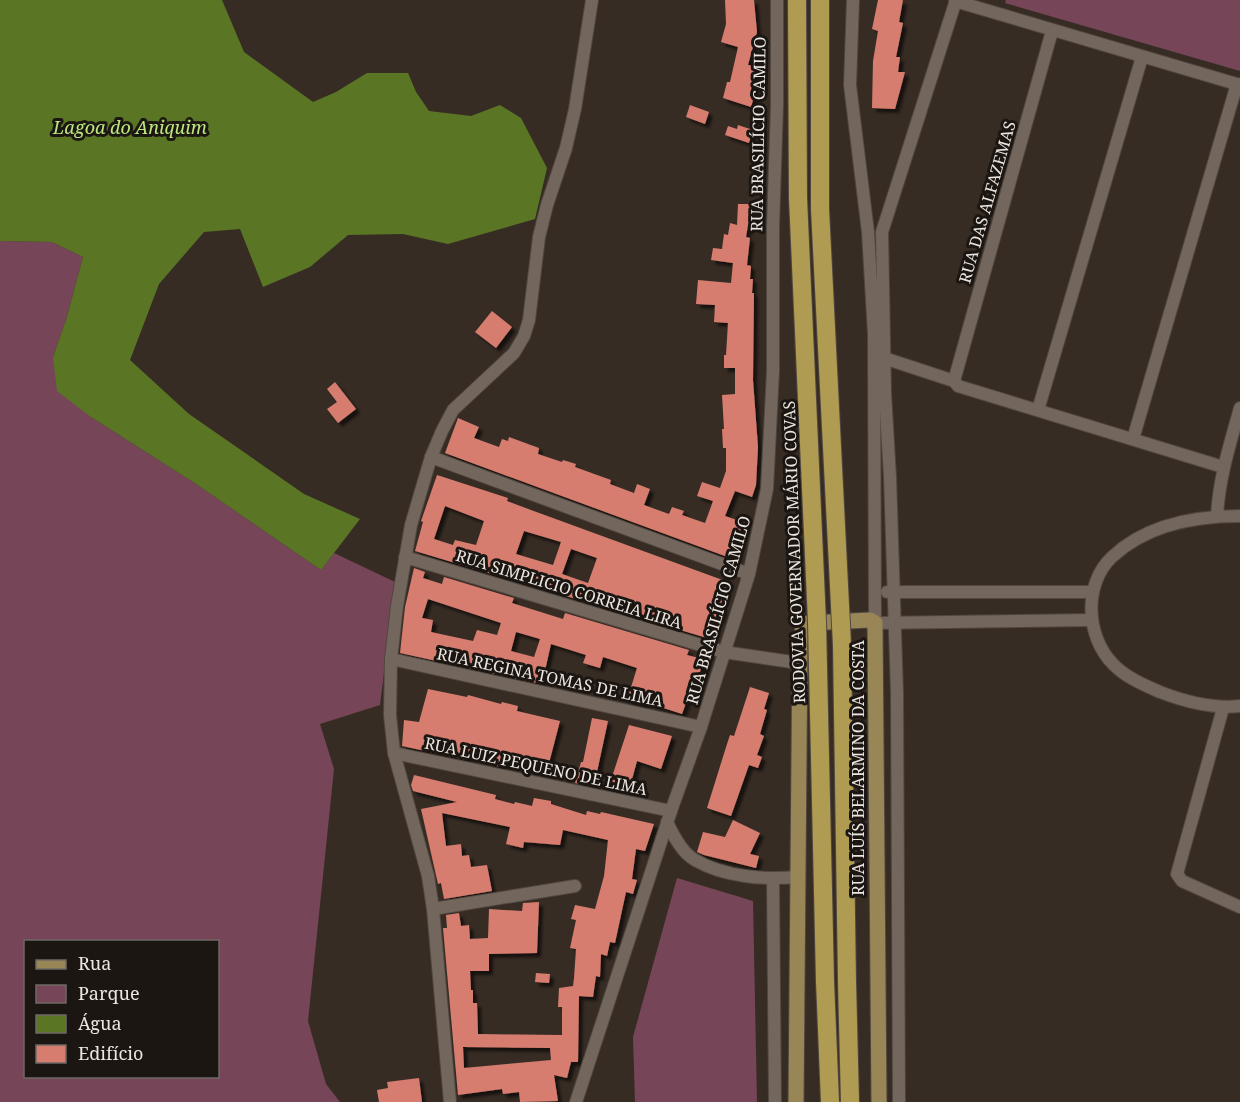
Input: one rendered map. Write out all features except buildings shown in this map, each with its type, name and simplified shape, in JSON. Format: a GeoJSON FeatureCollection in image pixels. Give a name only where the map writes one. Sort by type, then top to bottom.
{"type":"FeatureCollection","features":[{"type":"Feature","properties":{"kind":"highway","name":"RODOVIA GOVERNADOR MÁRIO COVAS"},"geometry":{"type":"LineString","coordinates":[[797,0],[798,198],[817,622],[829,1099]]}},
{"type":"Feature","properties":{"kind":"highway"},"geometry":{"type":"LineString","coordinates":[[820,0],[820,198],[842,645],[850,1102]]}},
{"type":"Feature","properties":{"kind":"main road","name":"RUA LUÍS BELARMINO DA COSTA"},"geometry":{"type":"LineString","coordinates":[[796,1102],[800,641],[803,628],[809,622],[870,620],[875,623],[879,1102]]}},
{"type":"Feature","properties":{"kind":"street"},"geometry":{"type":"LineString","coordinates":[[450,1102],[428,876],[394,753],[390,715],[391,659],[397,606],[411,525],[431,456],[442,431],[453,410],[514,353],[524,336],[532,299],[539,237],[547,205],[567,148],[575,109],[592,0]]}},
{"type":"Feature","properties":{"kind":"street","name":"RUA BRASILÍCIO CAMILO"},"geometry":{"type":"LineString","coordinates":[[576,1102],[669,817],[701,727],[749,574],[767,489],[771,436],[777,0]]}},
{"type":"Feature","properties":{"kind":"street"},"geometry":{"type":"LineString","coordinates":[[853,0],[850,85],[868,232],[873,313],[875,623],[1092,620]]}},
{"type":"Feature","properties":{"kind":"street"},"geometry":{"type":"LineString","coordinates":[[899,1102],[897,693],[884,358],[882,232],[955,1],[1238,84],[1133,439]]}},
{"type":"Feature","properties":{"kind":"street","name":"RUA DAS ALFAZEMAS"},"geometry":{"type":"LineString","coordinates":[[954,381],[1052,31]]}},
{"type":"Feature","properties":{"kind":"street"},"geometry":{"type":"LineString","coordinates":[[1038,410],[1142,57]]}},
{"type":"Feature","properties":{"kind":"street"},"geometry":{"type":"LineString","coordinates":[[884,358],[954,381],[958,386],[1223,467]]}},
{"type":"Feature","properties":{"kind":"street"},"geometry":{"type":"LineString","coordinates":[[1217,516],[1223,467],[1240,408]]}},
{"type":"Feature","properties":{"kind":"street"},"geometry":{"type":"LineString","coordinates":[[431,456],[749,574]]}},
{"type":"Feature","properties":{"kind":"street"},"geometry":{"type":"LineString","coordinates":[[1240,516],[1217,516],[1179,522],[1144,535],[1112,557],[1096,581],[1093,592],[1092,620],[1101,647],[1113,665],[1140,683],[1181,700],[1223,708],[1240,706]]}},
{"type":"Feature","properties":{"kind":"street","name":"RUA SIMPLICIO CORREIA LIRA"},"geometry":{"type":"LineString","coordinates":[[405,557],[724,652],[799,663]]}},
{"type":"Feature","properties":{"kind":"street"},"geometry":{"type":"LineString","coordinates":[[876,592],[1093,592]]}},
{"type":"Feature","properties":{"kind":"street","name":"RUA REGINA TOMAS DE LIMA"},"geometry":{"type":"LineString","coordinates":[[391,659],[701,727]]}},
{"type":"Feature","properties":{"kind":"street"},"geometry":{"type":"LineString","coordinates":[[1223,708],[1176,874],[1182,881],[1240,907]]}},
{"type":"Feature","properties":{"kind":"street","name":"RUA LUIZ PEQUENO DE LIMA"},"geometry":{"type":"LineString","coordinates":[[394,753],[669,817]]}},
{"type":"Feature","properties":{"kind":"street"},"geometry":{"type":"LineString","coordinates":[[669,817],[674,837],[693,860],[720,870],[773,879],[797,877]]}},
{"type":"Feature","properties":{"kind":"street"},"geometry":{"type":"LineString","coordinates":[[773,879],[775,1102]]}},
{"type":"Feature","properties":{"kind":"street"},"geometry":{"type":"LineString","coordinates":[[433,909],[575,886]]}},
{"type":"Feature","properties":{"kind":"green space"},"geometry":{"type":"Polygon","coordinates":[[[1006,0],[1240,0],[1240,71],[1005,3],[1006,0]]]}},
{"type":"Feature","properties":{"kind":"green space"},"geometry":{"type":"Polygon","coordinates":[[[0,241],[52,242],[83,257],[66,320],[53,357],[91,417],[196,484],[321,570],[334,553],[395,582],[380,705],[320,724],[334,769],[308,1021],[326,1084],[340,1102],[0,1102],[0,241]]]}},
{"type":"Feature","properties":{"kind":"green space"},"geometry":{"type":"Polygon","coordinates":[[[677,878],[753,901],[757,1102],[635,1102],[633,1037],[677,878]]]}},
{"type":"Feature","properties":{"kind":"water","name":"Lagoa do Aniquim"},"geometry":{"type":"Polygon","coordinates":[[[0,0],[222,0],[244,52],[313,102],[336,92],[367,73],[408,73],[416,92],[429,111],[471,116],[500,105],[521,118],[547,168],[535,219],[448,244],[403,234],[348,235],[310,267],[263,287],[240,229],[204,232],[159,284],[130,360],[189,414],[304,494],[360,519],[321,570],[196,484],[91,417],[57,391],[53,357],[66,320],[83,257],[52,242],[0,241],[0,0]]]}}]}
